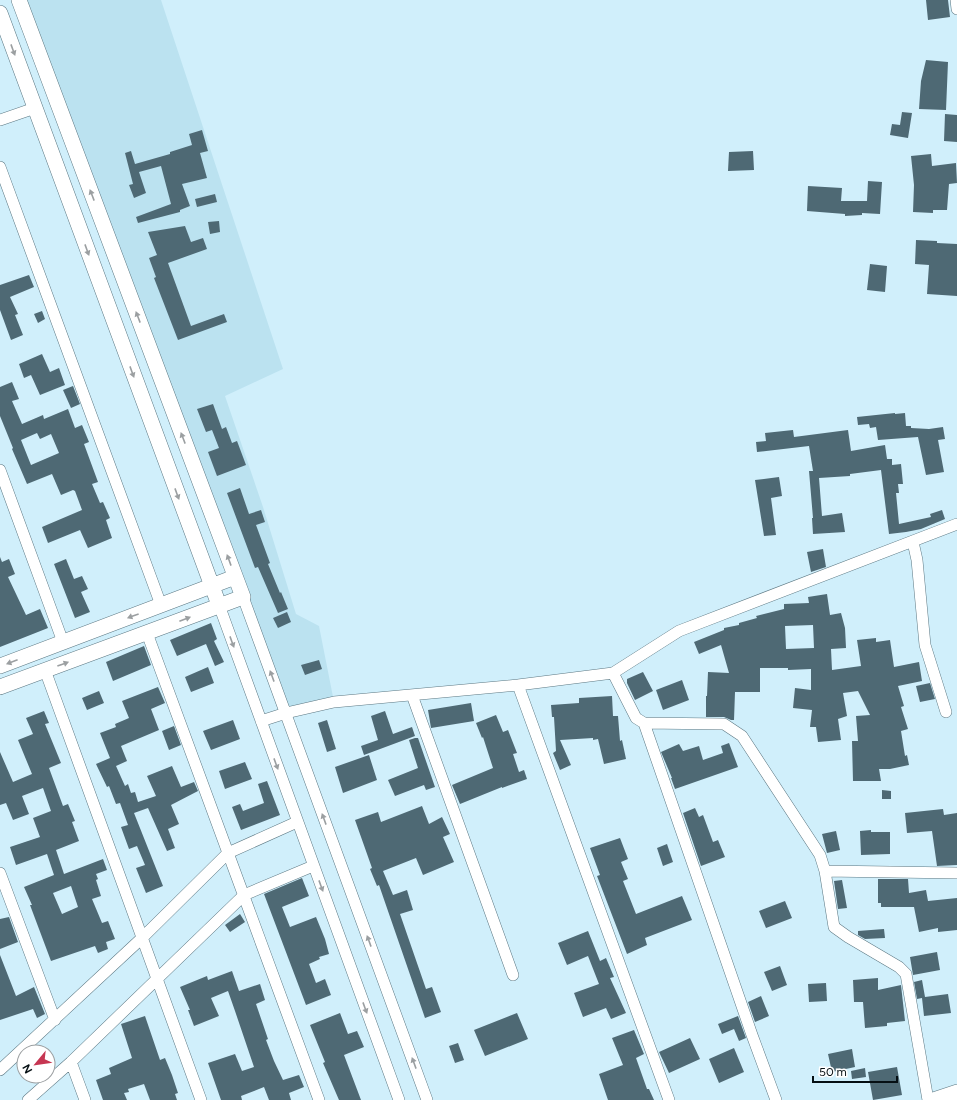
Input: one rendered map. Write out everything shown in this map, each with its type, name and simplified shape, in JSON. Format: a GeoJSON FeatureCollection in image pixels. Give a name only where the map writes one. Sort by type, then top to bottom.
{"type":"FeatureCollection","features":[{"type":"Feature","properties":{"kind":"street"},"geometry":{"type":"LineString","coordinates":[[19,0],[243,597],[427,1100]]}},
{"type":"Feature","properties":{"kind":"street"},"geometry":{"type":"LineString","coordinates":[[956,0],[957,9]]}},
{"type":"Feature","properties":{"kind":"street"},"geometry":{"type":"LineString","coordinates":[[0,13],[212,587],[399,1100]]}},
{"type":"Feature","properties":{"kind":"street"},"geometry":{"type":"LineString","coordinates":[[0,120],[35,108]]}},
{"type":"Feature","properties":{"kind":"street"},"geometry":{"type":"LineString","coordinates":[[0,167],[161,605]]}},
{"type":"Feature","properties":{"kind":"street"},"geometry":{"type":"LineString","coordinates":[[0,470],[63,642]]}},
{"type":"Feature","properties":{"kind":"street"},"geometry":{"type":"LineString","coordinates":[[261,721],[286,713],[334,702],[518,685],[613,673],[679,631],[957,524]]}},
{"type":"Feature","properties":{"kind":"street"},"geometry":{"type":"LineString","coordinates":[[913,542],[917,560],[925,645],[946,712]]}},
{"type":"Feature","properties":{"kind":"street"},"geometry":{"type":"LineString","coordinates":[[0,666],[212,587],[235,577]]}},
{"type":"Feature","properties":{"kind":"street"},"geometry":{"type":"LineString","coordinates":[[0,687],[243,597]]}},
{"type":"Feature","properties":{"kind":"street"},"geometry":{"type":"LineString","coordinates":[[147,633],[319,1100]]}},
{"type":"Feature","properties":{"kind":"street"},"geometry":{"type":"LineString","coordinates":[[45,670],[201,1100]]}},
{"type":"Feature","properties":{"kind":"street"},"geometry":{"type":"LineString","coordinates":[[613,673],[636,718],[644,723],[724,724],[742,736],[820,854],[825,871],[834,927],[899,967],[906,974],[928,1100]]}},
{"type":"Feature","properties":{"kind":"street"},"geometry":{"type":"LineString","coordinates":[[518,685],[669,1100]]}},
{"type":"Feature","properties":{"kind":"street"},"geometry":{"type":"LineString","coordinates":[[412,695],[513,975]]}},
{"type":"Feature","properties":{"kind":"street"},"geometry":{"type":"LineString","coordinates":[[644,723],[776,1100]]}},
{"type":"Feature","properties":{"kind":"street"},"geometry":{"type":"LineString","coordinates":[[0,1070],[142,938],[228,853],[297,822]]}},
{"type":"Feature","properties":{"kind":"street"},"geometry":{"type":"LineString","coordinates":[[28,1100],[70,1062],[244,895],[313,866]]}},
{"type":"Feature","properties":{"kind":"street"},"geometry":{"type":"LineString","coordinates":[[825,871],[957,873]]}},
{"type":"Feature","properties":{"kind":"street"},"geometry":{"type":"LineString","coordinates":[[0,873],[54,1020]]}},
{"type":"Feature","properties":{"kind":"street"},"geometry":{"type":"LineString","coordinates":[[70,1062],[85,1100]]}},
{"type":"Feature","properties":{"kind":"street"},"geometry":{"type":"LineString","coordinates":[[933,1100],[957,1092]]}},
{"type":"Feature","properties":{"kind":"shaded area"},"geometry":{"type":"Polygon","coordinates":[[[19,0],[161,0],[283,369],[225,396],[263,507],[296,614],[319,626],[334,702],[286,713],[19,0]]]}},
{"type":"Feature","properties":{"kind":"building"},"geometry":{"type":"Polygon","coordinates":[[[926,0],[948,0],[950,17],[928,20],[926,0]]]}},
{"type":"Feature","properties":{"kind":"building"},"geometry":{"type":"Polygon","coordinates":[[[926,60],[948,62],[946,110],[919,109],[921,81],[926,60]]]}},
{"type":"Feature","properties":{"kind":"building"},"geometry":{"type":"Polygon","coordinates":[[[902,112],[912,113],[908,138],[890,135],[892,124],[900,125],[902,112]]]}},
{"type":"Feature","properties":{"kind":"building"},"geometry":{"type":"Polygon","coordinates":[[[945,114],[957,115],[957,142],[944,141],[945,114]]]}},
{"type":"Feature","properties":{"kind":"building"},"geometry":{"type":"Polygon","coordinates":[[[202,130],[208,151],[200,153],[207,178],[182,184],[190,206],[180,210],[180,212],[138,223],[136,217],[171,204],[161,166],[139,172],[146,193],[134,198],[129,185],[133,184],[125,153],[131,151],[135,164],[170,154],[170,152],[192,145],[189,134],[202,130]]]}},
{"type":"Feature","properties":{"kind":"building"},"geometry":{"type":"Polygon","coordinates":[[[753,151],[754,170],[728,171],[729,152],[753,151]]]}},
{"type":"Feature","properties":{"kind":"building"},"geometry":{"type":"Polygon","coordinates":[[[931,154],[932,166],[956,163],[957,183],[949,184],[947,210],[933,210],[933,213],[913,212],[914,185],[911,156],[931,154]]]}},
{"type":"Feature","properties":{"kind":"building"},"geometry":{"type":"Polygon","coordinates":[[[868,181],[882,182],[880,214],[862,213],[862,215],[845,216],[845,214],[807,211],[808,186],[842,188],[841,201],[867,201],[868,181]]]}},
{"type":"Feature","properties":{"kind":"building"},"geometry":{"type":"Polygon","coordinates":[[[215,194],[217,202],[197,207],[195,199],[215,194]]]}},
{"type":"Feature","properties":{"kind":"building"},"geometry":{"type":"Polygon","coordinates":[[[219,221],[220,232],[210,234],[208,222],[219,221]]]}},
{"type":"Feature","properties":{"kind":"building"},"geometry":{"type":"Polygon","coordinates":[[[185,226],[191,242],[203,238],[207,249],[168,263],[191,326],[224,314],[227,322],[178,340],[154,278],[156,277],[149,258],[157,255],[148,232],[185,226]]]}},
{"type":"Feature","properties":{"kind":"building"},"geometry":{"type":"Polygon","coordinates":[[[916,240],[957,244],[957,296],[927,294],[929,265],[915,264],[916,240]]]}},
{"type":"Feature","properties":{"kind":"building"},"geometry":{"type":"Polygon","coordinates":[[[870,264],[887,266],[885,292],[867,290],[870,264]]]}},
{"type":"Feature","properties":{"kind":"building"},"geometry":{"type":"Polygon","coordinates":[[[29,275],[34,287],[10,297],[18,314],[15,315],[23,335],[11,340],[0,310],[0,285],[29,275]]]}},
{"type":"Feature","properties":{"kind":"building"},"geometry":{"type":"Polygon","coordinates":[[[42,311],[45,319],[38,323],[34,314],[42,311]]]}},
{"type":"Feature","properties":{"kind":"building"},"geometry":{"type":"Polygon","coordinates":[[[42,354],[50,372],[59,368],[65,385],[40,395],[31,375],[24,378],[19,364],[42,354]]]}},
{"type":"Feature","properties":{"kind":"building"},"geometry":{"type":"Polygon","coordinates":[[[12,382],[19,399],[12,401],[22,424],[43,415],[44,419],[68,409],[75,428],[82,425],[89,442],[84,444],[98,482],[92,484],[100,503],[103,502],[110,518],[106,520],[112,538],[88,548],[80,530],[48,543],[42,527],[82,510],[75,491],[73,490],[61,495],[52,474],[27,484],[0,416],[0,387],[12,382]],[[37,433],[21,440],[31,465],[59,453],[51,434],[40,439],[37,433]]]}},
{"type":"Feature","properties":{"kind":"building"},"geometry":{"type":"Polygon","coordinates":[[[73,386],[80,404],[71,408],[63,390],[73,386]]]}},
{"type":"Feature","properties":{"kind":"building"},"geometry":{"type":"Polygon","coordinates":[[[213,404],[222,429],[226,427],[232,443],[237,441],[246,465],[217,476],[208,452],[219,448],[212,430],[206,432],[197,409],[213,404]]]}},
{"type":"Feature","properties":{"kind":"building"},"geometry":{"type":"Polygon","coordinates":[[[905,413],[906,426],[911,426],[911,428],[929,429],[943,427],[945,439],[938,440],[944,472],[926,475],[918,437],[878,440],[876,427],[870,428],[869,424],[858,425],[857,417],[905,413]]]}},
{"type":"Feature","properties":{"kind":"building"},"geometry":{"type":"Polygon","coordinates":[[[793,430],[794,437],[848,430],[851,451],[885,445],[887,459],[892,459],[892,465],[901,464],[903,484],[898,484],[899,493],[896,493],[899,524],[931,517],[930,514],[942,510],[945,519],[921,529],[889,534],[881,470],[850,474],[850,476],[819,478],[822,516],[842,513],[845,532],[813,534],[809,471],[813,471],[809,446],[757,452],[756,442],[766,441],[765,433],[793,430]]]}},
{"type":"Feature","properties":{"kind":"building"},"geometry":{"type":"Polygon","coordinates":[[[779,477],[782,496],[771,498],[776,535],[764,536],[755,480],[779,477]]]}},
{"type":"Feature","properties":{"kind":"building"},"geometry":{"type":"Polygon","coordinates":[[[240,488],[249,514],[261,510],[265,522],[256,525],[270,563],[268,564],[288,609],[278,613],[258,567],[255,568],[227,493],[240,488]]]}},
{"type":"Feature","properties":{"kind":"building"},"geometry":{"type":"Polygon","coordinates":[[[823,549],[826,567],[811,572],[807,552],[823,549]]]}},
{"type":"Feature","properties":{"kind":"building"},"geometry":{"type":"Polygon","coordinates":[[[0,557],[2,562],[9,559],[15,574],[8,577],[26,615],[40,609],[48,628],[0,647],[0,557]]]}},
{"type":"Feature","properties":{"kind":"building"},"geometry":{"type":"Polygon","coordinates":[[[66,559],[74,579],[82,576],[88,589],[81,592],[90,612],[75,618],[54,564],[66,559]]]}},
{"type":"Feature","properties":{"kind":"building"},"geometry":{"type":"Polygon","coordinates":[[[827,594],[830,615],[841,613],[845,628],[846,648],[831,649],[832,670],[861,666],[857,640],[876,638],[876,642],[890,640],[894,667],[919,662],[922,681],[898,686],[904,706],[901,707],[908,729],[901,731],[905,756],[907,755],[909,765],[890,769],[879,769],[881,781],[853,781],[852,741],[858,741],[856,716],[870,715],[858,691],[843,693],[847,716],[838,719],[841,740],[818,742],[816,727],[810,727],[812,710],[793,708],[795,688],[811,690],[811,669],[788,670],[788,668],[760,668],[760,692],[735,692],[734,720],[724,717],[706,717],[708,672],[729,673],[721,645],[699,654],[694,642],[724,630],[724,628],[739,625],[739,623],[757,618],[756,616],[784,609],[784,604],[809,603],[808,597],[827,594]],[[813,625],[785,626],[786,649],[814,648],[813,625]]]}},
{"type":"Feature","properties":{"kind":"building"},"geometry":{"type":"Polygon","coordinates":[[[287,612],[291,622],[278,628],[273,618],[287,612]]]}},
{"type":"Feature","properties":{"kind":"building"},"geometry":{"type":"Polygon","coordinates":[[[211,623],[217,639],[214,641],[224,662],[215,666],[206,644],[177,656],[170,640],[211,623]]]}},
{"type":"Feature","properties":{"kind":"building"},"geometry":{"type":"Polygon","coordinates":[[[144,646],[151,665],[113,681],[106,662],[144,646]]]}},
{"type":"Feature","properties":{"kind":"building"},"geometry":{"type":"Polygon","coordinates":[[[319,660],[322,669],[305,675],[301,665],[319,660]]]}},
{"type":"Feature","properties":{"kind":"building"},"geometry":{"type":"Polygon","coordinates":[[[208,667],[214,683],[191,692],[185,677],[208,667]]]}},
{"type":"Feature","properties":{"kind":"building"},"geometry":{"type":"Polygon","coordinates":[[[643,672],[653,691],[635,700],[627,683],[627,679],[643,672]]]}},
{"type":"Feature","properties":{"kind":"building"},"geometry":{"type":"Polygon","coordinates":[[[682,680],[689,700],[663,710],[656,690],[682,680]]]}},
{"type":"Feature","properties":{"kind":"building"},"geometry":{"type":"Polygon","coordinates":[[[930,683],[935,699],[920,702],[916,686],[930,683]]]}},
{"type":"Feature","properties":{"kind":"building"},"geometry":{"type":"Polygon","coordinates":[[[158,687],[165,703],[151,709],[159,730],[121,746],[127,761],[116,766],[125,786],[128,784],[131,793],[135,792],[138,802],[156,796],[147,776],[172,766],[181,787],[194,782],[198,791],[171,805],[179,824],[168,829],[175,848],[167,851],[148,808],[134,813],[163,886],[146,893],[136,868],[145,865],[137,846],[129,849],[121,827],[128,825],[120,803],[116,804],[109,786],[107,787],[96,764],[110,758],[100,733],[116,727],[115,724],[129,718],[122,701],[158,687]]]}},
{"type":"Feature","properties":{"kind":"building"},"geometry":{"type":"Polygon","coordinates":[[[99,691],[104,703],[87,710],[82,698],[99,691]]]}},
{"type":"Feature","properties":{"kind":"building"},"geometry":{"type":"Polygon","coordinates":[[[612,696],[613,716],[618,716],[620,741],[622,740],[626,759],[604,764],[598,739],[560,740],[571,765],[560,770],[553,753],[556,751],[554,717],[552,717],[551,705],[579,703],[579,698],[612,696]]]}},
{"type":"Feature","properties":{"kind":"building"},"geometry":{"type":"Polygon","coordinates":[[[471,703],[474,721],[431,728],[428,710],[471,703]]]}},
{"type":"Feature","properties":{"kind":"building"},"geometry":{"type":"Polygon","coordinates":[[[44,711],[49,723],[45,724],[61,763],[49,768],[63,806],[68,804],[75,821],[72,822],[79,841],[56,850],[64,874],[103,859],[107,870],[96,874],[98,879],[96,880],[101,896],[92,899],[102,923],[108,921],[115,939],[106,942],[108,949],[98,953],[95,946],[51,961],[30,905],[32,905],[24,887],[54,875],[47,854],[16,865],[10,847],[40,837],[33,818],[51,811],[43,788],[22,796],[29,814],[13,820],[6,803],[0,805],[0,752],[13,782],[32,774],[18,740],[33,734],[26,718],[44,711]],[[71,886],[53,893],[62,914],[78,907],[71,886]]]}},
{"type":"Feature","properties":{"kind":"building"},"geometry":{"type":"Polygon","coordinates":[[[385,711],[393,734],[412,727],[415,736],[364,755],[361,746],[378,740],[371,716],[385,711]]]}},
{"type":"Feature","properties":{"kind":"building"},"geometry":{"type":"Polygon","coordinates":[[[496,715],[503,732],[508,730],[517,753],[513,754],[519,772],[524,770],[527,779],[502,787],[460,804],[452,785],[493,768],[483,737],[482,738],[476,723],[496,715]]]}},
{"type":"Feature","properties":{"kind":"building"},"geometry":{"type":"Polygon","coordinates":[[[233,720],[240,739],[211,750],[203,731],[233,720]]]}},
{"type":"Feature","properties":{"kind":"building"},"geometry":{"type":"Polygon","coordinates":[[[327,720],[336,749],[327,752],[318,723],[327,720]]]}},
{"type":"Feature","properties":{"kind":"building"},"geometry":{"type":"Polygon","coordinates":[[[174,726],[181,745],[169,750],[162,731],[174,726]]]}},
{"type":"Feature","properties":{"kind":"building"},"geometry":{"type":"Polygon","coordinates":[[[418,738],[435,787],[426,790],[424,785],[395,796],[388,780],[418,768],[409,740],[418,738]]]}},
{"type":"Feature","properties":{"kind":"building"},"geometry":{"type":"Polygon","coordinates":[[[729,743],[738,767],[675,789],[661,752],[679,744],[683,751],[699,746],[703,760],[723,753],[721,746],[729,743]]]}},
{"type":"Feature","properties":{"kind":"building"},"geometry":{"type":"Polygon","coordinates":[[[369,755],[377,780],[343,793],[335,767],[369,755]]]}},
{"type":"Feature","properties":{"kind":"building"},"geometry":{"type":"Polygon","coordinates":[[[245,762],[252,779],[225,789],[219,771],[245,762]]]}},
{"type":"Feature","properties":{"kind":"building"},"geometry":{"type":"Polygon","coordinates":[[[267,781],[280,815],[241,830],[232,807],[240,804],[243,811],[264,803],[258,784],[267,781]]]}},
{"type":"Feature","properties":{"kind":"building"},"geometry":{"type":"Polygon","coordinates":[[[882,790],[891,791],[891,799],[882,799],[882,790]]]}},
{"type":"Feature","properties":{"kind":"building"},"geometry":{"type":"Polygon","coordinates":[[[422,806],[429,824],[442,817],[450,834],[443,837],[454,862],[423,875],[416,858],[383,871],[393,895],[407,890],[413,910],[400,914],[426,989],[432,987],[441,1012],[425,1018],[379,885],[377,886],[370,869],[372,868],[355,820],[378,812],[381,822],[422,806]]]}},
{"type":"Feature","properties":{"kind":"building"},"geometry":{"type":"Polygon","coordinates":[[[695,808],[699,817],[703,815],[713,842],[718,840],[725,857],[701,866],[683,813],[695,808]]]}},
{"type":"Feature","properties":{"kind":"building"},"geometry":{"type":"Polygon","coordinates":[[[943,809],[944,815],[957,813],[957,865],[937,866],[932,831],[907,833],[905,813],[943,809]]]}},
{"type":"Feature","properties":{"kind":"building"},"geometry":{"type":"Polygon","coordinates":[[[871,830],[871,832],[890,832],[890,854],[861,855],[860,831],[871,830]]]}},
{"type":"Feature","properties":{"kind":"building"},"geometry":{"type":"Polygon","coordinates":[[[836,831],[840,850],[827,853],[822,834],[836,831]]]}},
{"type":"Feature","properties":{"kind":"building"},"geometry":{"type":"Polygon","coordinates":[[[620,838],[628,859],[621,862],[628,879],[623,881],[636,914],[682,896],[692,920],[645,938],[647,945],[627,954],[597,876],[600,875],[590,848],[620,838]]]}},
{"type":"Feature","properties":{"kind":"building"},"geometry":{"type":"Polygon","coordinates":[[[667,844],[673,862],[663,866],[657,848],[667,844]]]}},
{"type":"Feature","properties":{"kind":"building"},"geometry":{"type":"Polygon","coordinates":[[[302,878],[309,896],[282,907],[290,927],[316,917],[329,954],[319,957],[320,959],[309,964],[316,983],[325,979],[331,995],[306,1005],[264,894],[302,878]]]}},
{"type":"Feature","properties":{"kind":"building"},"geometry":{"type":"Polygon","coordinates":[[[878,879],[908,879],[909,893],[926,890],[928,901],[957,898],[957,930],[938,932],[938,928],[919,932],[914,907],[881,907],[881,903],[878,903],[878,879]]]}},
{"type":"Feature","properties":{"kind":"building"},"geometry":{"type":"Polygon","coordinates":[[[842,880],[847,908],[838,909],[834,881],[842,880]]]}},
{"type":"Feature","properties":{"kind":"building"},"geometry":{"type":"Polygon","coordinates":[[[785,901],[792,918],[766,928],[759,911],[785,901]]]}},
{"type":"Feature","properties":{"kind":"building"},"geometry":{"type":"Polygon","coordinates":[[[240,914],[245,922],[230,932],[225,925],[240,914]]]}},
{"type":"Feature","properties":{"kind":"building"},"geometry":{"type":"Polygon","coordinates":[[[9,917],[18,942],[0,949],[0,919],[9,917]]]}},
{"type":"Feature","properties":{"kind":"building"},"geometry":{"type":"Polygon","coordinates":[[[884,929],[885,938],[865,939],[858,935],[858,931],[884,929]]]}},
{"type":"Feature","properties":{"kind":"building"},"geometry":{"type":"Polygon","coordinates":[[[588,931],[600,961],[606,958],[614,977],[610,978],[626,1013],[611,1019],[606,1008],[583,1017],[574,993],[599,984],[588,956],[567,965],[558,943],[588,931]]]}},
{"type":"Feature","properties":{"kind":"building"},"geometry":{"type":"Polygon","coordinates":[[[937,952],[940,970],[913,975],[910,957],[937,952]]]}},
{"type":"Feature","properties":{"kind":"building"},"geometry":{"type":"Polygon","coordinates":[[[0,955],[16,996],[34,987],[45,1014],[37,1018],[33,1009],[0,1020],[0,955]]]}},
{"type":"Feature","properties":{"kind":"building"},"geometry":{"type":"Polygon","coordinates":[[[780,966],[787,985],[772,991],[764,972],[780,966]]]}},
{"type":"Feature","properties":{"kind":"building"},"geometry":{"type":"Polygon","coordinates":[[[232,971],[239,991],[260,984],[265,1000],[256,1004],[268,1039],[266,1040],[274,1061],[283,1080],[299,1075],[304,1087],[289,1093],[291,1100],[269,1100],[264,1087],[241,1096],[242,1100],[221,1100],[208,1063],[235,1054],[242,1071],[254,1067],[228,991],[211,998],[219,1016],[194,1026],[188,1010],[190,1010],[180,987],[207,976],[208,980],[232,971]]]}},
{"type":"Feature","properties":{"kind":"building"},"geometry":{"type":"Polygon","coordinates":[[[878,978],[878,990],[901,985],[905,1021],[887,1023],[887,1026],[865,1028],[863,1002],[854,1002],[853,980],[878,978]]]}},
{"type":"Feature","properties":{"kind":"building"},"geometry":{"type":"Polygon","coordinates":[[[922,980],[925,997],[948,994],[951,1013],[924,1016],[922,998],[917,999],[914,982],[922,980]]]}},
{"type":"Feature","properties":{"kind":"building"},"geometry":{"type":"Polygon","coordinates":[[[826,983],[827,1001],[809,1002],[808,984],[826,983]]]}},
{"type":"Feature","properties":{"kind":"building"},"geometry":{"type":"Polygon","coordinates":[[[761,996],[769,1016],[755,1022],[748,1002],[761,996]]]}},
{"type":"Feature","properties":{"kind":"building"},"geometry":{"type":"Polygon","coordinates":[[[340,1013],[348,1034],[357,1031],[364,1047],[344,1055],[361,1100],[339,1100],[323,1063],[325,1062],[310,1025],[340,1013]]]}},
{"type":"Feature","properties":{"kind":"building"},"geometry":{"type":"Polygon","coordinates":[[[517,1013],[528,1039],[485,1056],[474,1030],[517,1013]]]}},
{"type":"Feature","properties":{"kind":"building"},"geometry":{"type":"Polygon","coordinates":[[[145,1016],[160,1060],[165,1058],[172,1075],[178,1093],[175,1094],[177,1100],[150,1100],[144,1084],[128,1089],[129,1092],[124,1093],[127,1100],[103,1100],[96,1080],[111,1074],[109,1068],[132,1058],[121,1024],[145,1016]]]}},
{"type":"Feature","properties":{"kind":"building"},"geometry":{"type":"Polygon","coordinates":[[[738,1016],[746,1038],[739,1041],[734,1029],[722,1034],[718,1024],[738,1016]]]}},
{"type":"Feature","properties":{"kind":"building"},"geometry":{"type":"Polygon","coordinates":[[[634,1030],[644,1054],[636,1058],[647,1089],[649,1089],[654,1100],[608,1100],[599,1074],[623,1065],[612,1038],[634,1030]]]}},
{"type":"Feature","properties":{"kind":"building"},"geometry":{"type":"Polygon","coordinates":[[[690,1038],[700,1059],[669,1073],[659,1052],[690,1038]]]}},
{"type":"Feature","properties":{"kind":"building"},"geometry":{"type":"Polygon","coordinates":[[[458,1043],[464,1060],[455,1063],[449,1046],[458,1043]]]}},
{"type":"Feature","properties":{"kind":"building"},"geometry":{"type":"Polygon","coordinates":[[[734,1048],[744,1072],[719,1083],[709,1059],[734,1048]]]}},
{"type":"Feature","properties":{"kind":"building"},"geometry":{"type":"Polygon","coordinates":[[[852,1049],[855,1067],[832,1072],[828,1054],[852,1049]]]}},
{"type":"Feature","properties":{"kind":"building"},"geometry":{"type":"Polygon","coordinates":[[[897,1067],[902,1095],[873,1100],[868,1072],[897,1067]]]}},
{"type":"Feature","properties":{"kind":"building"},"geometry":{"type":"Polygon","coordinates":[[[865,1068],[866,1077],[852,1079],[851,1071],[865,1068]]]}}]}
